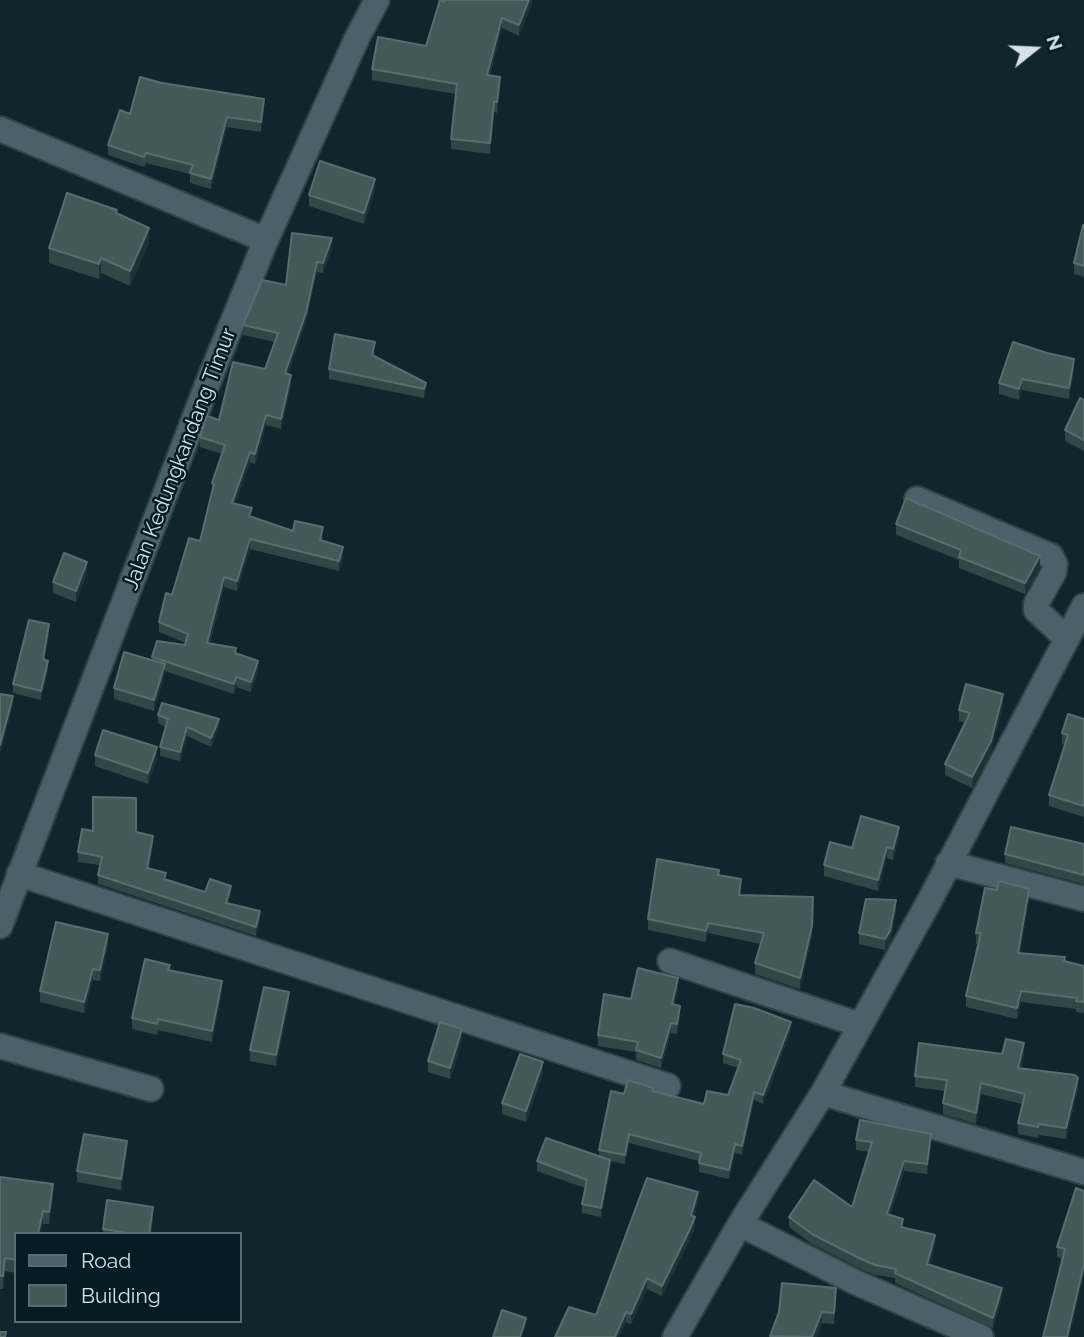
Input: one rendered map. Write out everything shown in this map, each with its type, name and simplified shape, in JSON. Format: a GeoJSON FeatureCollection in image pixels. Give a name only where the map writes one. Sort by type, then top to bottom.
{"type":"FeatureCollection","features":[{"type":"Feature","properties":{"kind":"street","name":"Jalan Kedungkandang Timur"},"geometry":{"type":"LineString","coordinates":[[0,926],[207,385],[266,240],[357,38],[377,0]]}},
{"type":"Feature","properties":{"kind":"street"},"geometry":{"type":"LineString","coordinates":[[0,129],[266,240]]}},
{"type":"Feature","properties":{"kind":"street"},"geometry":{"type":"LineString","coordinates":[[917,499],[1051,556],[1055,564],[1054,572],[1036,604],[1036,610],[1067,639]]}},
{"type":"Feature","properties":{"kind":"street"},"geometry":{"type":"LineString","coordinates":[[675,1337],[740,1224],[823,1093],[1084,606]]}},
{"type":"Feature","properties":{"kind":"street"},"geometry":{"type":"LineString","coordinates":[[948,863],[1084,899]]}},
{"type":"Feature","properties":{"kind":"street"},"geometry":{"type":"LineString","coordinates":[[19,874],[668,1086]]}},
{"type":"Feature","properties":{"kind":"street"},"geometry":{"type":"LineString","coordinates":[[670,961],[860,1025]]}},
{"type":"Feature","properties":{"kind":"street"},"geometry":{"type":"LineString","coordinates":[[0,1046],[151,1089]]}},
{"type":"Feature","properties":{"kind":"street"},"geometry":{"type":"LineString","coordinates":[[823,1093],[1084,1172]]}},
{"type":"Feature","properties":{"kind":"street"},"geometry":{"type":"LineString","coordinates":[[740,1224],[855,1282],[981,1337]]}},
{"type":"Feature","properties":{"kind":"building"},"geometry":{"type":"Polygon","coordinates":[[[440,0],[529,0],[519,25],[502,18],[487,75],[500,77],[497,102],[494,102],[490,143],[451,139],[457,84],[372,69],[378,37],[426,46],[440,0]]]}},
{"type":"Feature","properties":{"kind":"building"},"geometry":{"type":"Polygon","coordinates":[[[140,77],[264,99],[261,122],[227,117],[211,179],[190,173],[193,165],[146,153],[144,157],[108,145],[120,110],[130,114],[140,77]]]}},
{"type":"Feature","properties":{"kind":"building"},"geometry":{"type":"Polygon","coordinates":[[[320,161],[375,179],[364,213],[309,195],[320,161]]]}},
{"type":"Feature","properties":{"kind":"building"},"geometry":{"type":"Polygon","coordinates":[[[67,193],[117,210],[116,213],[149,228],[130,271],[101,258],[99,264],[49,248],[67,193]]]}},
{"type":"Feature","properties":{"kind":"building"},"geometry":{"type":"Polygon","coordinates":[[[1084,226],[1084,266],[1074,263],[1084,226]]]}},
{"type":"Feature","properties":{"kind":"building"},"geometry":{"type":"Polygon","coordinates":[[[292,233],[332,238],[323,263],[317,262],[306,313],[285,373],[291,375],[281,419],[266,415],[255,454],[250,452],[232,503],[252,508],[249,516],[293,531],[295,521],[323,527],[320,540],[343,547],[339,561],[250,539],[237,581],[224,577],[207,643],[236,648],[235,653],[258,661],[251,682],[236,677],[234,684],[152,657],[157,641],[185,645],[188,634],[159,622],[166,593],[172,595],[189,538],[200,541],[214,484],[212,483],[225,445],[200,437],[207,416],[219,420],[233,362],[265,369],[278,333],[243,325],[262,280],[286,285],[292,233]]]}},
{"type":"Feature","properties":{"kind":"building"},"geometry":{"type":"Polygon","coordinates":[[[335,334],[375,342],[372,355],[426,383],[424,389],[329,369],[335,334]]]}},
{"type":"Feature","properties":{"kind":"building"},"geometry":{"type":"Polygon","coordinates":[[[1013,342],[1074,359],[1069,388],[1022,379],[1019,389],[999,383],[1013,342]]]}},
{"type":"Feature","properties":{"kind":"building"},"geometry":{"type":"Polygon","coordinates":[[[1080,398],[1084,400],[1084,440],[1065,430],[1080,398]]]}},
{"type":"Feature","properties":{"kind":"building"},"geometry":{"type":"Polygon","coordinates":[[[906,498],[1040,556],[1025,583],[959,557],[961,550],[896,524],[906,498]]]}},
{"type":"Feature","properties":{"kind":"building"},"geometry":{"type":"Polygon","coordinates":[[[64,553],[87,562],[76,591],[53,582],[64,553]]]}},
{"type":"Feature","properties":{"kind":"building"},"geometry":{"type":"Polygon","coordinates":[[[29,620],[49,624],[43,659],[48,661],[41,691],[13,684],[29,620]]]}},
{"type":"Feature","properties":{"kind":"building"},"geometry":{"type":"Polygon","coordinates":[[[124,652],[165,664],[154,700],[114,688],[124,652]]]}},
{"type":"Feature","properties":{"kind":"building"},"geometry":{"type":"Polygon","coordinates":[[[966,684],[1003,694],[991,741],[972,777],[945,764],[970,713],[959,710],[966,684]]]}},
{"type":"Feature","properties":{"kind":"building"},"geometry":{"type":"Polygon","coordinates":[[[0,694],[13,696],[0,745],[0,694]]]}},
{"type":"Feature","properties":{"kind":"building"},"geometry":{"type":"Polygon","coordinates":[[[162,703],[219,719],[211,738],[187,727],[180,752],[160,747],[168,719],[158,715],[162,703]]]}},
{"type":"Feature","properties":{"kind":"building"},"geometry":{"type":"Polygon","coordinates":[[[1068,714],[1084,719],[1084,806],[1049,795],[1068,735],[1062,733],[1068,714]]]}},
{"type":"Feature","properties":{"kind":"building"},"geometry":{"type":"Polygon","coordinates":[[[103,730],[157,747],[148,773],[95,755],[103,730]]]}},
{"type":"Feature","properties":{"kind":"building"},"geometry":{"type":"Polygon","coordinates":[[[93,797],[136,798],[136,832],[153,836],[147,868],[166,873],[164,879],[205,892],[210,879],[231,886],[226,903],[260,911],[256,927],[98,875],[102,857],[78,852],[82,829],[93,831],[93,797]]]}},
{"type":"Feature","properties":{"kind":"building"},"geometry":{"type":"Polygon","coordinates":[[[861,816],[899,827],[893,849],[887,847],[878,880],[824,865],[830,842],[852,848],[861,816]]]}},
{"type":"Feature","properties":{"kind":"building"},"geometry":{"type":"Polygon","coordinates":[[[1011,827],[1084,844],[1084,875],[1005,854],[1011,827]]]}},
{"type":"Feature","properties":{"kind":"building"},"geometry":{"type":"Polygon","coordinates":[[[657,859],[719,870],[718,875],[741,879],[739,895],[813,897],[812,926],[800,978],[755,963],[764,933],[708,923],[706,931],[648,919],[657,859]]]}},
{"type":"Feature","properties":{"kind":"building"},"geometry":{"type":"Polygon","coordinates":[[[999,881],[1029,889],[1018,953],[1065,957],[1064,961],[1084,966],[1084,1002],[1076,1001],[1077,998],[1021,991],[1017,1008],[966,996],[981,933],[976,933],[985,888],[997,890],[999,881]]]}},
{"type":"Feature","properties":{"kind":"building"},"geometry":{"type":"Polygon","coordinates":[[[866,899],[896,900],[890,931],[885,939],[859,933],[866,899]]]}},
{"type":"Feature","properties":{"kind":"building"},"geometry":{"type":"Polygon","coordinates":[[[56,922],[108,934],[100,970],[93,969],[84,1002],[40,991],[56,922]]]}},
{"type":"Feature","properties":{"kind":"building"},"geometry":{"type":"Polygon","coordinates":[[[145,959],[170,965],[168,970],[222,981],[212,1031],[158,1019],[157,1024],[132,1018],[145,959]]]}},
{"type":"Feature","properties":{"kind":"building"},"geometry":{"type":"Polygon","coordinates":[[[638,968],[678,978],[672,1004],[680,1006],[677,1024],[671,1023],[661,1058],[636,1050],[638,1042],[598,1035],[604,994],[631,999],[638,968]]]}},
{"type":"Feature","properties":{"kind":"building"},"geometry":{"type":"Polygon","coordinates":[[[264,987],[289,992],[276,1055],[250,1050],[264,987]]]}},
{"type":"Feature","properties":{"kind":"building"},"geometry":{"type":"Polygon","coordinates":[[[735,1004],[791,1022],[763,1095],[754,1092],[742,1146],[735,1144],[729,1170],[699,1163],[701,1153],[629,1134],[625,1155],[599,1150],[611,1091],[624,1094],[628,1080],[653,1088],[652,1091],[704,1104],[707,1091],[728,1095],[741,1060],[723,1054],[735,1004]]]}},
{"type":"Feature","properties":{"kind":"building"},"geometry":{"type":"Polygon","coordinates":[[[440,1022],[462,1029],[450,1068],[428,1061],[440,1022]]]}},
{"type":"Feature","properties":{"kind":"building"},"geometry":{"type":"Polygon","coordinates":[[[1006,1039],[1024,1043],[1018,1068],[1075,1075],[1078,1078],[1066,1128],[1018,1123],[1025,1094],[981,1083],[976,1113],[943,1103],[947,1080],[915,1076],[919,1043],[1002,1054],[1006,1039]]]}},
{"type":"Feature","properties":{"kind":"building"},"geometry":{"type":"Polygon","coordinates":[[[520,1054],[543,1062],[526,1111],[502,1103],[520,1054]]]}},
{"type":"Feature","properties":{"kind":"building"},"geometry":{"type":"Polygon","coordinates":[[[860,1120],[931,1134],[927,1164],[904,1161],[887,1214],[903,1219],[901,1227],[935,1235],[927,1264],[1002,1288],[993,1318],[895,1273],[896,1269],[861,1259],[812,1234],[789,1217],[814,1180],[852,1207],[872,1142],[856,1140],[860,1120]]]}},
{"type":"Feature","properties":{"kind":"building"},"geometry":{"type":"Polygon","coordinates":[[[84,1134],[127,1141],[121,1179],[77,1171],[84,1134]]]}},
{"type":"Feature","properties":{"kind":"building"},"geometry":{"type":"Polygon","coordinates":[[[546,1138],[610,1160],[601,1208],[582,1204],[587,1180],[537,1161],[546,1138]]]}},
{"type":"Feature","properties":{"kind":"building"},"geometry":{"type":"Polygon","coordinates":[[[0,1177],[53,1184],[49,1212],[43,1211],[38,1232],[14,1232],[14,1260],[5,1258],[3,1276],[0,1276],[0,1177]]]}},
{"type":"Feature","properties":{"kind":"building"},"geometry":{"type":"Polygon","coordinates":[[[647,1178],[698,1192],[691,1215],[695,1217],[662,1286],[647,1278],[631,1314],[626,1312],[615,1337],[555,1337],[569,1307],[596,1315],[647,1178]]]}},
{"type":"Feature","properties":{"kind":"building"},"geometry":{"type":"Polygon","coordinates":[[[1076,1188],[1084,1191],[1084,1264],[1067,1337],[1043,1337],[1065,1249],[1057,1247],[1076,1188]]]}},
{"type":"Feature","properties":{"kind":"building"},"geometry":{"type":"Polygon","coordinates":[[[107,1200],[153,1207],[149,1232],[103,1229],[107,1200]]]}},
{"type":"Feature","properties":{"kind":"building"},"geometry":{"type":"Polygon","coordinates":[[[782,1283],[836,1288],[834,1313],[822,1312],[812,1337],[770,1336],[779,1312],[782,1283]]]}},
{"type":"Feature","properties":{"kind":"building"},"geometry":{"type":"Polygon","coordinates":[[[502,1310],[526,1318],[520,1337],[493,1337],[502,1310]]]}}]}
